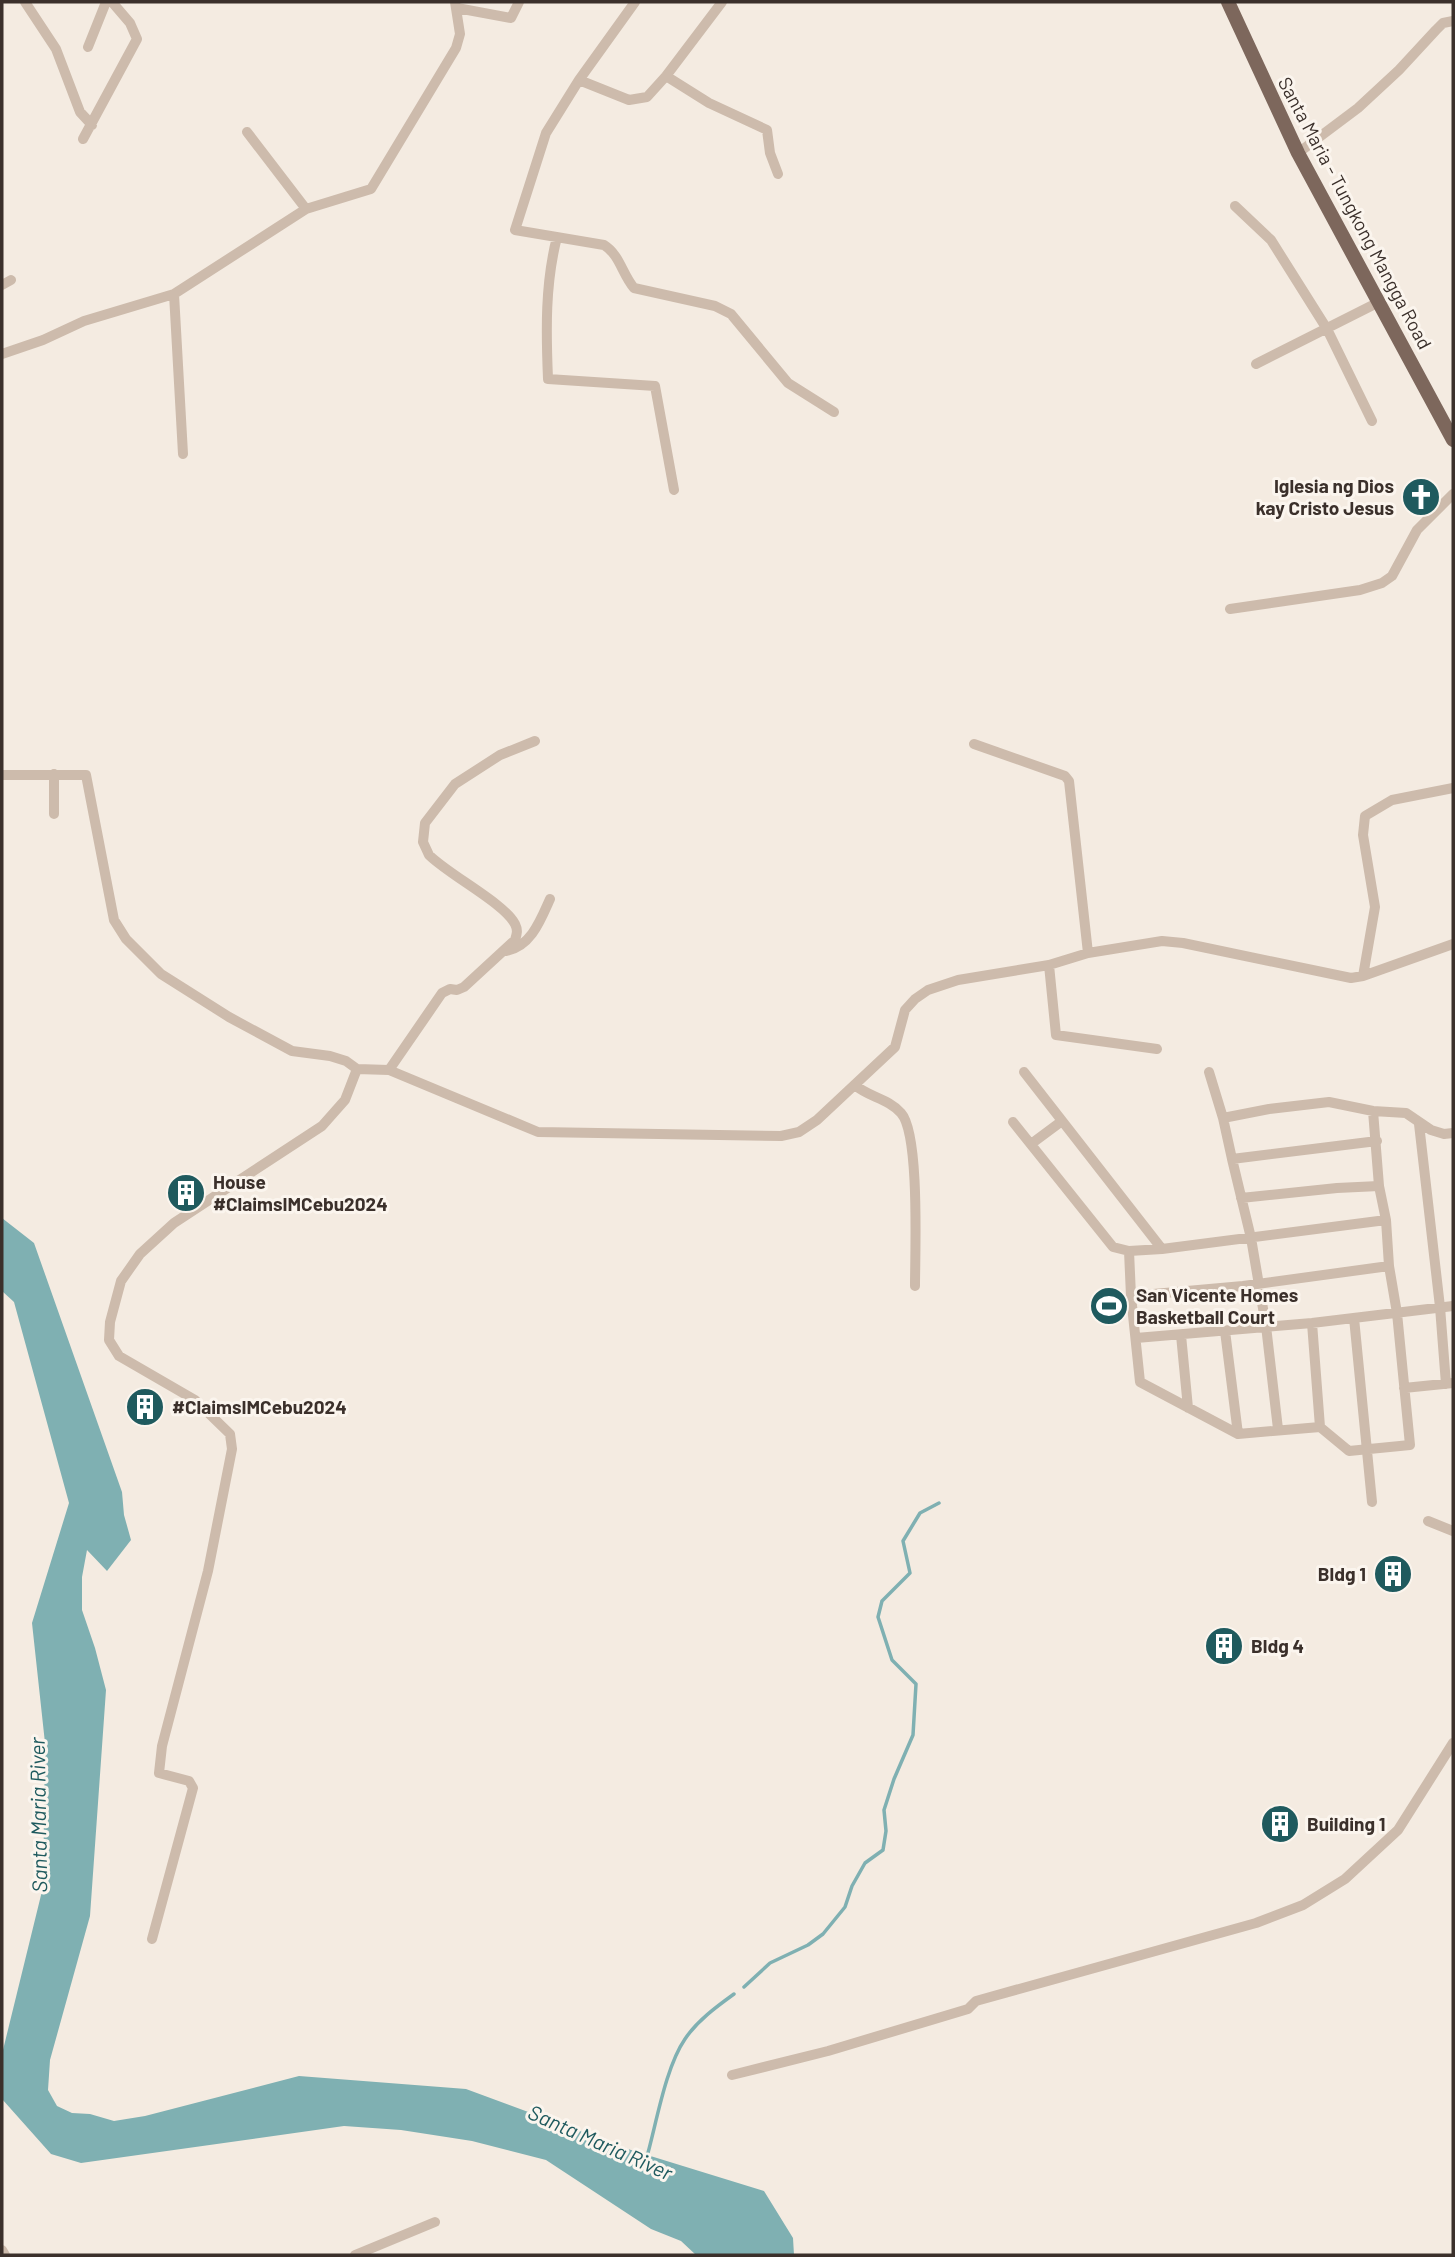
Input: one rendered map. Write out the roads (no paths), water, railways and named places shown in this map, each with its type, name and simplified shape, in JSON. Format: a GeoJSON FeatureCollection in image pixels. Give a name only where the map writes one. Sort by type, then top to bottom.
{"type":"FeatureCollection","features":[{"type":"Feature","properties":{"kind":"main road","name":"Santa Maria - Tungkong Mangga Road"},"geometry":{"type":"LineString","coordinates":[[1228,2],[1298,153],[1453,440]]}},
{"type":"Feature","properties":{"kind":"street"},"geometry":{"type":"LineString","coordinates":[[25,2],[56,49],[80,112],[92,125]]}},
{"type":"Feature","properties":{"kind":"street"},"geometry":{"type":"LineString","coordinates":[[88,47],[106,2]]}},
{"type":"Feature","properties":{"kind":"street"},"geometry":{"type":"LineString","coordinates":[[83,139],[137,39],[130,23],[113,2]]}},
{"type":"Feature","properties":{"kind":"street"},"geometry":{"type":"LineString","coordinates":[[2,354],[43,340],[84,321],[174,294],[306,209],[372,189],[456,48],[460,34],[456,5],[511,18],[519,2]]}},
{"type":"Feature","properties":{"kind":"street"},"geometry":{"type":"LineString","coordinates":[[635,2],[579,80],[546,133],[515,230],[604,245],[612,250],[634,288],[715,306],[730,314],[788,383],[834,412]]}},
{"type":"Feature","properties":{"kind":"street"},"geometry":{"type":"LineString","coordinates":[[579,80],[629,100],[647,97],[722,2]]}},
{"type":"Feature","properties":{"kind":"street"},"geometry":{"type":"LineString","coordinates":[[1298,153],[1358,108],[1399,70],[1436,30],[1444,23],[1453,21]]}},
{"type":"Feature","properties":{"kind":"street"},"geometry":{"type":"LineString","coordinates":[[666,76],[709,103],[767,130],[770,153],[778,174]]}},
{"type":"Feature","properties":{"kind":"street"},"geometry":{"type":"LineString","coordinates":[[247,132],[306,209]]}},
{"type":"Feature","properties":{"kind":"street"},"geometry":{"type":"LineString","coordinates":[[1235,205],[1271,240],[1327,329],[1372,421]]}},
{"type":"Feature","properties":{"kind":"street"},"geometry":{"type":"LineString","coordinates":[[557,237],[548,278],[548,379],[655,386],[674,490]]}},
{"type":"Feature","properties":{"kind":"street"},"geometry":{"type":"LineString","coordinates":[[174,294],[183,454]]}},
{"type":"Feature","properties":{"kind":"street"},"geometry":{"type":"LineString","coordinates":[[1256,365],[1379,302]]}},
{"type":"Feature","properties":{"kind":"street"},"geometry":{"type":"LineString","coordinates":[[1230,609],[1360,590],[1381,583],[1392,576],[1417,530],[1453,494]]}},
{"type":"Feature","properties":{"kind":"street"},"geometry":{"type":"LineString","coordinates":[[389,1070],[442,993],[464,987],[515,940],[517,934],[514,923],[500,908],[429,855],[423,842],[425,823],[455,784],[500,755],[535,741]]}},
{"type":"Feature","properties":{"kind":"street"},"geometry":{"type":"LineString","coordinates":[[974,744],[1065,776],[1069,781],[1088,953]]}},
{"type":"Feature","properties":{"kind":"street"},"geometry":{"type":"LineString","coordinates":[[54,774],[54,814]]}},
{"type":"Feature","properties":{"kind":"street"},"geometry":{"type":"LineString","coordinates":[[2,775],[86,775],[114,920],[126,939],[161,974],[229,1017],[292,1051],[330,1056],[346,1061],[358,1069],[389,1070],[538,1132],[781,1136],[799,1132],[817,1120],[895,1047],[905,1010],[928,990],[958,980],[1049,965],[1088,953],[1162,941],[1352,978],[1422,957],[1453,944]]}},
{"type":"Feature","properties":{"kind":"street"},"geometry":{"type":"LineString","coordinates":[[1363,976],[1375,907],[1363,835],[1365,816],[1392,800],[1453,789]]}},
{"type":"Feature","properties":{"kind":"street"},"geometry":{"type":"LineString","coordinates":[[503,951],[513,950],[527,939],[539,923],[550,899]]}},
{"type":"Feature","properties":{"kind":"street"},"geometry":{"type":"LineString","coordinates":[[1049,965],[1056,1035],[1157,1049]]}},
{"type":"Feature","properties":{"kind":"street"},"geometry":{"type":"LineString","coordinates":[[152,1939],[192,1788],[189,1782],[159,1773],[162,1746],[208,1571],[232,1448],[230,1434],[195,1401],[119,1356],[109,1340],[110,1322],[121,1281],[140,1254],[174,1223],[322,1126],[345,1100],[358,1069]]}},
{"type":"Feature","properties":{"kind":"street"},"geometry":{"type":"LineString","coordinates":[[1024,1072],[1162,1249]]}},
{"type":"Feature","properties":{"kind":"street"},"geometry":{"type":"LineString","coordinates":[[1209,1072],[1223,1118],[1251,1238],[1266,1326],[1278,1429]]}},
{"type":"Feature","properties":{"kind":"street"},"geometry":{"type":"LineString","coordinates":[[855,1085],[895,1107],[908,1126],[915,1195],[915,1286]]}},
{"type":"Feature","properties":{"kind":"street"},"geometry":{"type":"LineString","coordinates":[[1223,1118],[1329,1102],[1373,1111],[1406,1113],[1431,1130],[1444,1134],[1453,1133]]}},
{"type":"Feature","properties":{"kind":"street"},"geometry":{"type":"LineString","coordinates":[[1129,1251],[1130,1296],[1140,1382],[1238,1434],[1320,1427],[1349,1451],[1410,1445],[1386,1220],[1379,1186],[1373,1111]]}},
{"type":"Feature","properties":{"kind":"street"},"geometry":{"type":"LineString","coordinates":[[1031,1144],[1062,1121]]}},
{"type":"Feature","properties":{"kind":"street"},"geometry":{"type":"LineString","coordinates":[[1013,1122],[1113,1247],[1129,1251],[1162,1249],[1386,1220]]}},
{"type":"Feature","properties":{"kind":"street"},"geometry":{"type":"LineString","coordinates":[[1404,1388],[1449,1384],[1419,1124]]}},
{"type":"Feature","properties":{"kind":"street"},"geometry":{"type":"LineString","coordinates":[[1232,1159],[1377,1141]]}},
{"type":"Feature","properties":{"kind":"street"},"geometry":{"type":"LineString","coordinates":[[1241,1198],[1379,1186]]}},
{"type":"Feature","properties":{"kind":"street"},"geometry":{"type":"LineString","coordinates":[[1130,1296],[1389,1266]]}},
{"type":"Feature","properties":{"kind":"street"},"geometry":{"type":"LineString","coordinates":[[1136,1338],[1312,1323],[1453,1306]]}},
{"type":"Feature","properties":{"kind":"street"},"geometry":{"type":"LineString","coordinates":[[1354,1318],[1372,1502]]}},
{"type":"Feature","properties":{"kind":"street"},"geometry":{"type":"LineString","coordinates":[[1312,1323],[1320,1427]]}},
{"type":"Feature","properties":{"kind":"street"},"geometry":{"type":"LineString","coordinates":[[1225,1331],[1238,1434]]}},
{"type":"Feature","properties":{"kind":"street"},"geometry":{"type":"LineString","coordinates":[[1181,1335],[1188,1408]]}},
{"type":"Feature","properties":{"kind":"street"},"geometry":{"type":"LineString","coordinates":[[1428,1521],[1453,1531]]}},
{"type":"Feature","properties":{"kind":"street"},"geometry":{"type":"LineString","coordinates":[[732,2075],[828,2051],[968,2009],[976,2001],[1256,1923],[1303,1905],[1345,1879],[1398,1830],[1453,1743]]}},
{"type":"Feature","properties":{"kind":"street"},"geometry":{"type":"LineString","coordinates":[[355,2255],[435,2221]]}},
{"type":"Feature","properties":{"kind":"street"},"geometry":{"type":"LineString","coordinates":[[2,2250],[5,2255]]}},
{"type":"Feature","properties":{"kind":"water","name":"Santa Maria River"},"geometry":{"type":"Polygon","coordinates":[[[2,1218],[34,1243],[122,1492],[124,1515],[131,1540],[107,1571],[87,1550],[82,1577],[82,1610],[106,1690],[90,1916],[50,2060],[48,2090],[57,2106],[72,2113],[90,2114],[114,2121],[145,2116],[299,2076],[466,2089],[631,2150],[764,2191],[793,2238],[794,2255],[696,2255],[681,2241],[651,2229],[546,2160],[472,2141],[401,2130],[344,2126],[81,2163],[51,2154],[2,2099],[3,2050],[43,1887],[45,1743],[32,1623],[69,1503],[14,1302],[2,1291],[2,1218]]]}},
{"type":"Feature","properties":{"kind":"waterway"},"geometry":{"type":"LineString","coordinates":[[744,1987],[770,1963],[808,1945],[823,1934],[845,1907],[852,1886],[865,1863],[883,1850],[886,1831],[884,1810],[913,1735],[916,1684],[892,1660],[878,1617],[882,1601],[910,1573],[903,1541],[920,1513],[939,1503]]}},
{"type":"Feature","properties":{"kind":"waterway","name":"Santa Maria River"},"geometry":{"type":"LineString","coordinates":[[646,2160],[667,2081],[678,2051],[695,2026],[734,1994]]}},
{"type":"Feature","properties":{"kind":"place","name":"Iglesia ng Dios kay Cristo Jesus"},"geometry":{"type":"Point","coordinates":[1421,497]}},
{"type":"Feature","properties":{"kind":"place","name":"House #ClaimsIMCebu2024"},"geometry":{"type":"Point","coordinates":[186,1193]}},
{"type":"Feature","properties":{"kind":"place","name":"San Vicente Homes Basketball Court"},"geometry":{"type":"Point","coordinates":[1109,1306]}},
{"type":"Feature","properties":{"kind":"place","name":"#ClaimsIMCebu2024"},"geometry":{"type":"Point","coordinates":[145,1407]}},
{"type":"Feature","properties":{"kind":"place","name":"Bldg 1"},"geometry":{"type":"Point","coordinates":[1393,1574]}},
{"type":"Feature","properties":{"kind":"place","name":"Bldg 4"},"geometry":{"type":"Point","coordinates":[1224,1646]}},
{"type":"Feature","properties":{"kind":"place","name":"Building 1"},"geometry":{"type":"Point","coordinates":[1280,1824]}}]}
